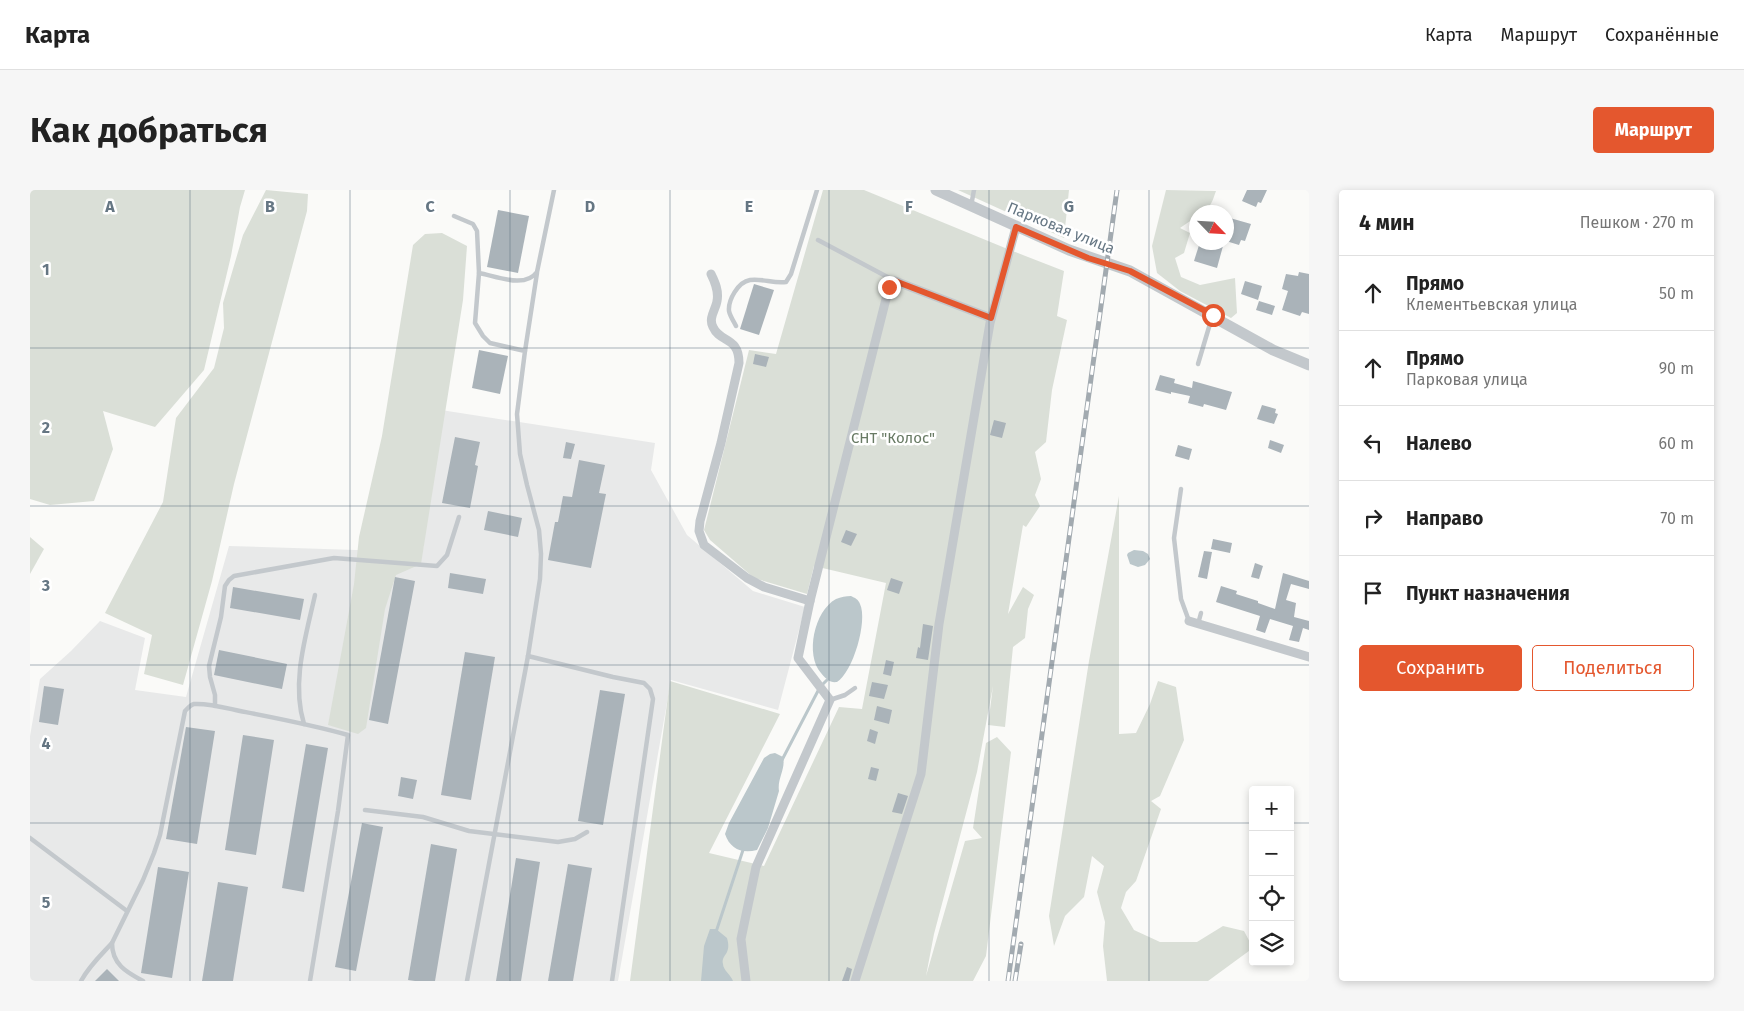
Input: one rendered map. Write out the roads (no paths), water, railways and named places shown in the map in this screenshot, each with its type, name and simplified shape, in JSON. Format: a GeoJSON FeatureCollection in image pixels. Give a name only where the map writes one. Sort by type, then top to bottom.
{"type":"FeatureCollection","features":[{"type":"Feature","properties":{"kind":"street","name":"Парковая улица"},"geometry":{"type":"LineString","coordinates":[[936,190],[1069,250],[1121,267],[1147,279],[1273,350],[1309,365]]}},
{"type":"Feature","properties":{"kind":"street"},"geometry":{"type":"LineString","coordinates":[[855,981],[922,774],[939,624],[991,318],[1016,227]]}},
{"type":"Feature","properties":{"kind":"street"},"geometry":{"type":"LineString","coordinates":[[711,274],[716,283],[717,300],[711,324],[716,332],[733,343],[739,354],[739,363],[721,443],[700,521],[699,531],[701,539],[704,545],[755,583],[810,601]]}},
{"type":"Feature","properties":{"kind":"street"},"geometry":{"type":"LineString","coordinates":[[746,981],[741,939],[756,867],[830,700],[798,658],[810,601],[889,287],[895,281],[991,318]]}},
{"type":"Feature","properties":{"kind":"street"},"geometry":{"type":"LineString","coordinates":[[1194,622],[1309,657]]}},
{"type":"Feature","properties":{"kind":"lane"},"geometry":{"type":"LineString","coordinates":[[467,981],[528,656],[540,579],[541,554],[539,530],[526,485],[520,454],[517,414],[537,272],[554,190]]}},
{"type":"Feature","properties":{"kind":"lane"},"geometry":{"type":"LineString","coordinates":[[736,326],[729,312],[730,302],[742,283],[750,280],[786,282],[791,274],[817,190]]}},
{"type":"Feature","properties":{"kind":"lane"},"geometry":{"type":"LineString","coordinates":[[971,206],[974,190]]}},
{"type":"Feature","properties":{"kind":"lane"},"geometry":{"type":"LineString","coordinates":[[454,216],[473,224],[477,231],[479,273],[475,323],[483,336],[490,342],[525,351]]}},
{"type":"Feature","properties":{"kind":"lane"},"geometry":{"type":"LineString","coordinates":[[818,240],[895,281]]}},
{"type":"Feature","properties":{"kind":"lane"},"geometry":{"type":"LineString","coordinates":[[479,273],[525,280],[533,278],[537,272]]}},
{"type":"Feature","properties":{"kind":"lane"},"geometry":{"type":"LineString","coordinates":[[1198,364],[1213,315]]}},
{"type":"Feature","properties":{"kind":"lane"},"geometry":{"type":"LineString","coordinates":[[1182,489],[1174,538],[1181,599],[1194,622],[1201,613]]}},
{"type":"Feature","properties":{"kind":"lane"},"geometry":{"type":"LineString","coordinates":[[215,706],[215,695],[208,666],[221,616],[225,586],[234,576],[334,558],[437,566],[446,555],[459,517]]}},
{"type":"Feature","properties":{"kind":"lane"},"geometry":{"type":"LineString","coordinates":[[304,724],[298,700],[299,680],[302,654],[315,595]]}},
{"type":"Feature","properties":{"kind":"lane"},"geometry":{"type":"LineString","coordinates":[[528,656],[613,678],[644,683],[650,689],[653,699],[612,981]]}},
{"type":"Feature","properties":{"kind":"lane"},"geometry":{"type":"LineString","coordinates":[[830,700],[845,695],[855,688]]}},
{"type":"Feature","properties":{"kind":"lane"},"geometry":{"type":"LineString","coordinates":[[81,981],[112,943],[154,853],[160,834],[186,711],[193,704],[215,706],[304,724],[348,736],[338,812],[310,981]]}},
{"type":"Feature","properties":{"kind":"lane"},"geometry":{"type":"LineString","coordinates":[[365,810],[423,817],[469,831],[558,842],[575,839],[587,832]]}},
{"type":"Feature","properties":{"kind":"lane"},"geometry":{"type":"LineString","coordinates":[[30,838],[127,911]]}},
{"type":"Feature","properties":{"kind":"lane"},"geometry":{"type":"LineString","coordinates":[[112,943],[112,953],[116,960],[123,968],[143,981]]}},
{"type":"Feature","properties":{"kind":"waterway"},"geometry":{"type":"LineString","coordinates":[[782,760],[820,687],[827,680]]}},
{"type":"Feature","properties":{"kind":"waterway"},"geometry":{"type":"LineString","coordinates":[[716,932],[743,850]]}},
{"type":"Feature","properties":{"kind":"railway"},"geometry":{"type":"LineString","coordinates":[[1008,981],[1117,190]]}},
{"type":"Feature","properties":{"kind":"railway"},"geometry":{"type":"LineString","coordinates":[[1015,981],[1021,944]]}},
{"type":"Feature","properties":{"kind":"park label","name":"СНТ \"Колос\""},"geometry":{"type":"Point","coordinates":[893,438]}}]}
